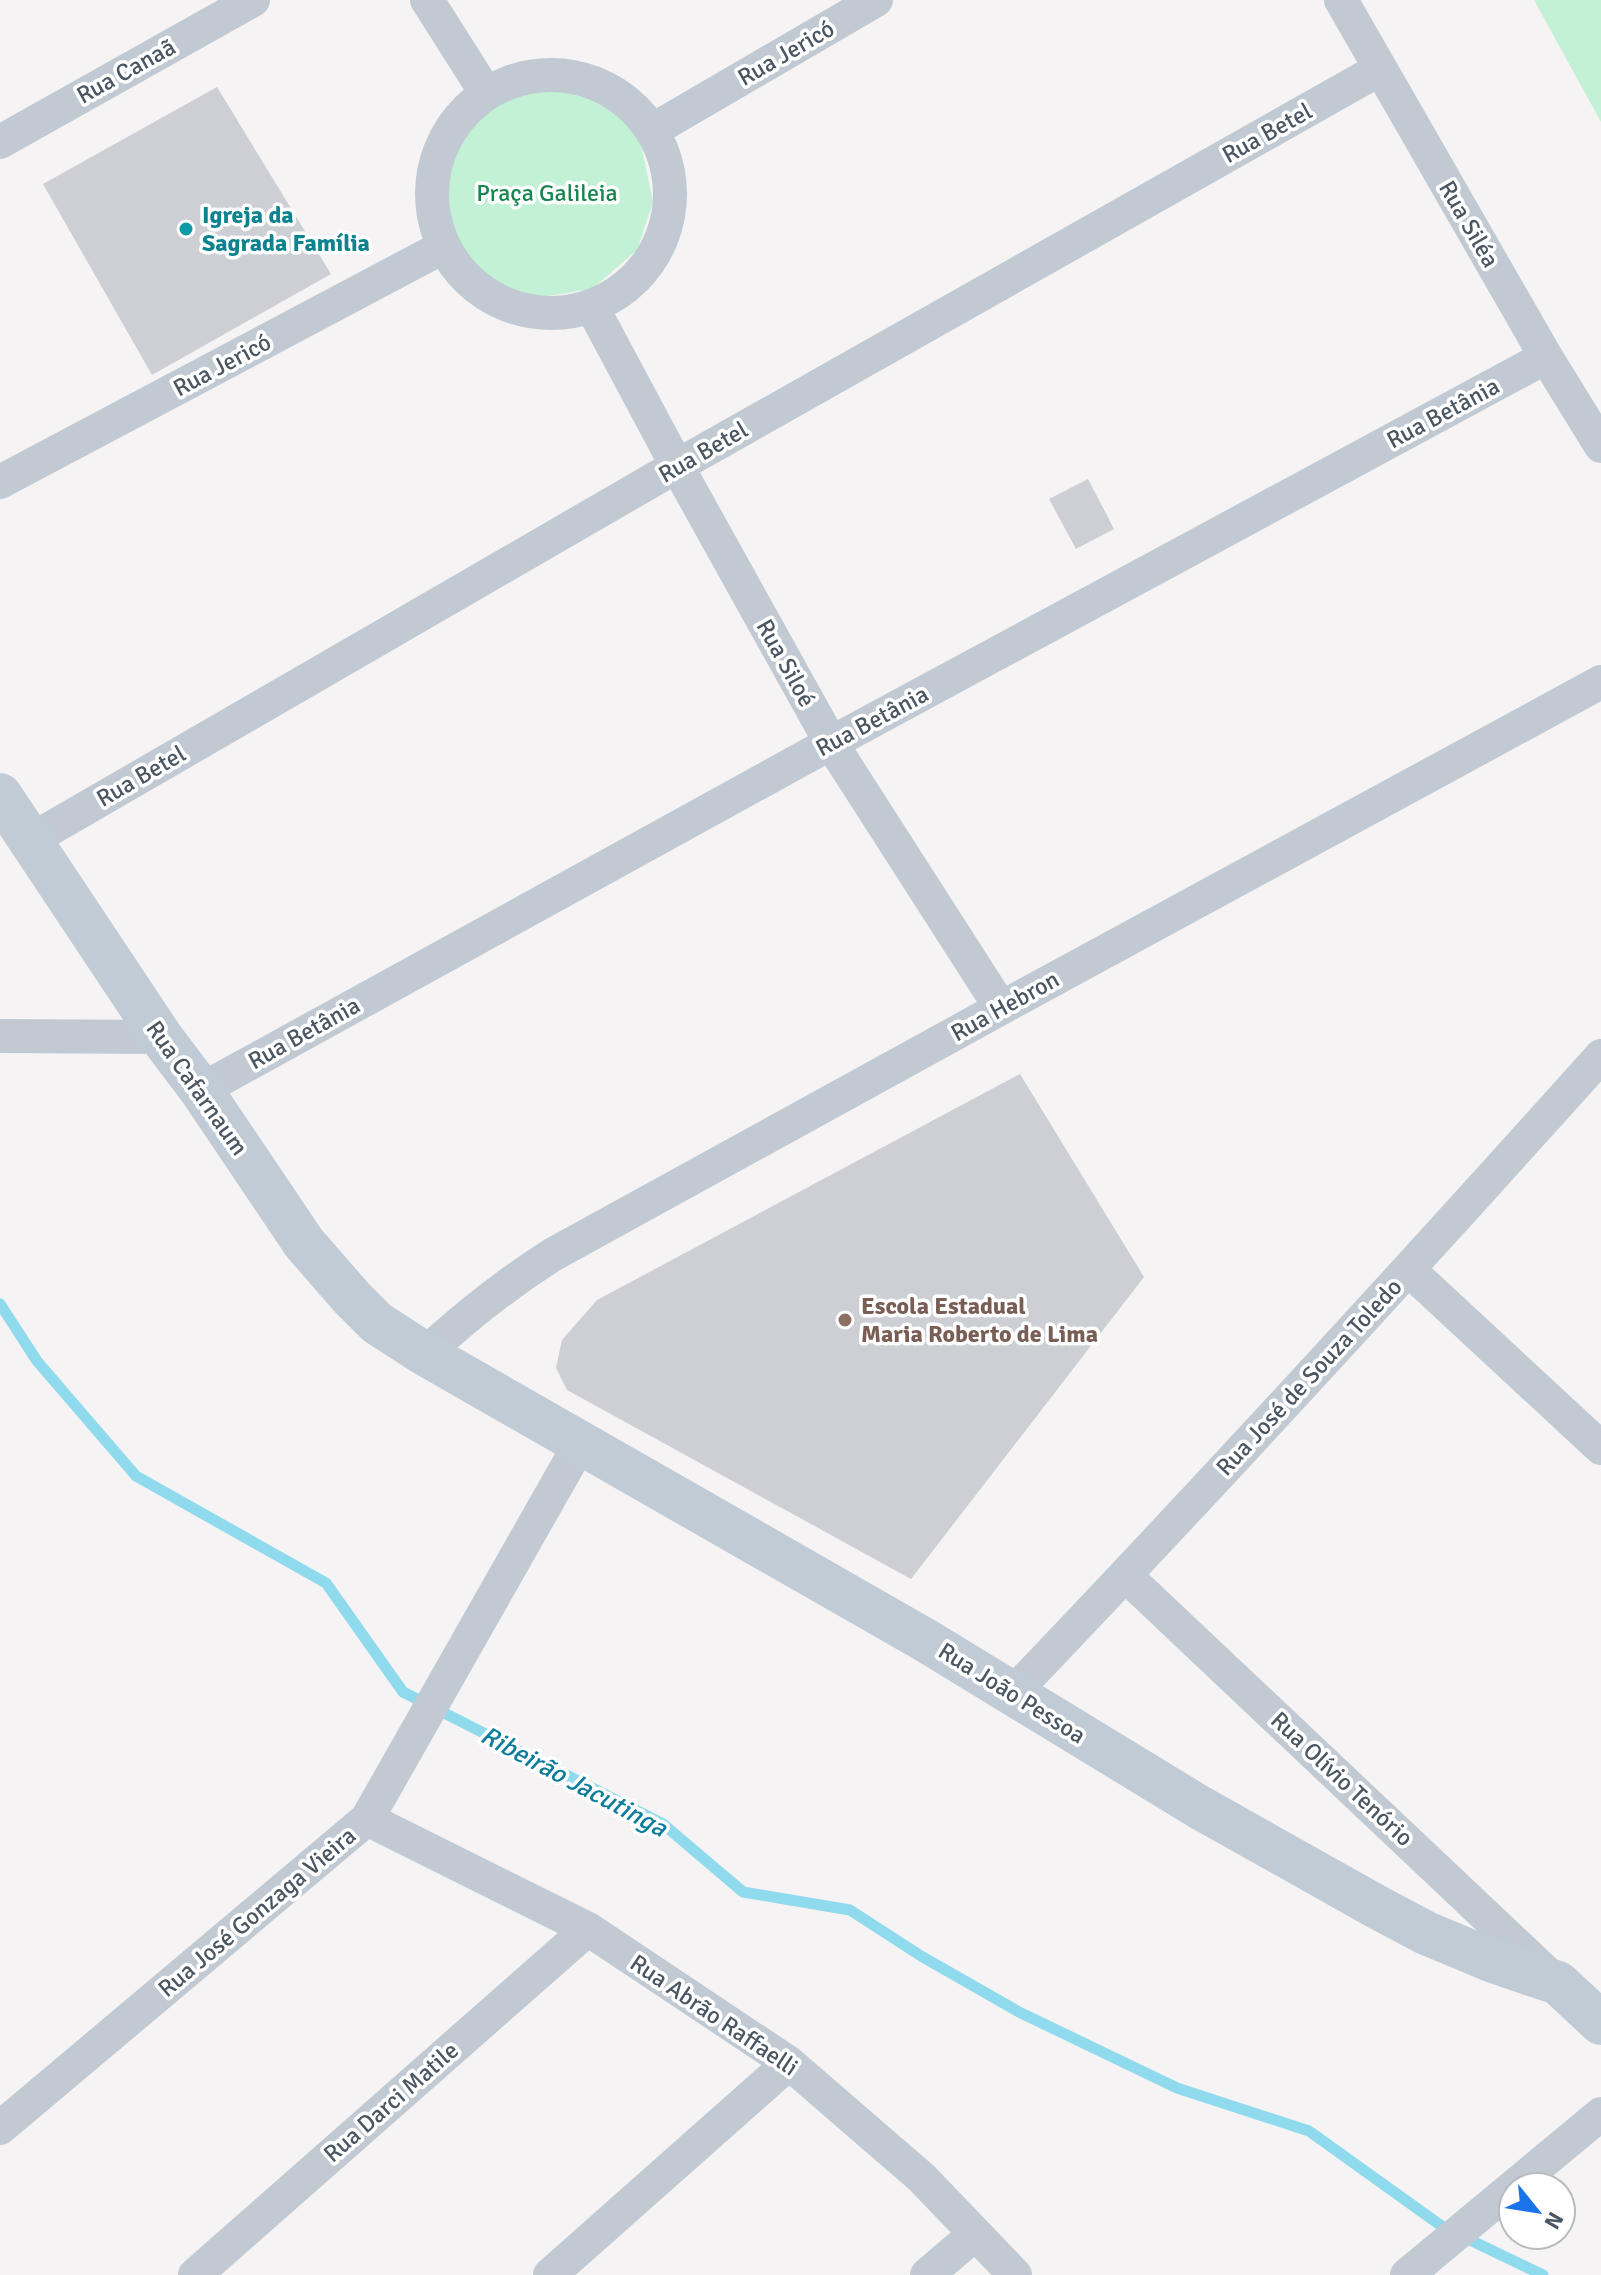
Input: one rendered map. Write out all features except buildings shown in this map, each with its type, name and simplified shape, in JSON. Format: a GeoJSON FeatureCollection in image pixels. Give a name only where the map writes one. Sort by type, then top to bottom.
{"type":"FeatureCollection","features":[{"type":"Feature","properties":{"kind":"main road","name":"Rua Cafarnaum"},"geometry":{"type":"LineString","coordinates":[[0,795],[161,1037],[201,1090],[304,1243],[377,1323],[425,1354]]}},
{"type":"Feature","properties":{"kind":"main road","name":"Rua João Pessoa"},"geometry":{"type":"LineString","coordinates":[[425,1354],[913,1632],[1199,1807],[1414,1927],[1493,1961],[1558,1983],[1601,2023]]}},
{"type":"Feature","properties":{"kind":"street","name":"Rua Canaã"},"geometry":{"type":"LineString","coordinates":[[0,142],[253,0]]}},
{"type":"Feature","properties":{"kind":"street"},"geometry":{"type":"LineString","coordinates":[[427,0],[486,93]]}},
{"type":"Feature","properties":{"kind":"street","name":"Rua Jericó"},"geometry":{"type":"LineString","coordinates":[[653,130],[876,0]]}},
{"type":"Feature","properties":{"kind":"street","name":"Rua Siléa"},"geometry":{"type":"LineString","coordinates":[[1341,0],[1546,357],[1601,446]]}},
{"type":"Feature","properties":{"kind":"street","name":"Rua Betel"},"geometry":{"type":"LineString","coordinates":[[29,841],[677,466],[1380,69]]}},
{"type":"Feature","properties":{"kind":"street"},"geometry":{"type":"LineString","coordinates":[[559,74],[596,82],[628,102],[653,130],[669,170],[670,213],[655,252],[629,286],[592,307],[558,314],[523,311],[490,298],[463,276],[443,247],[433,214],[432,179],[441,146],[460,116],[486,93],[521,78],[559,74]]}},
{"type":"Feature","properties":{"kind":"street","name":"Rua Jericó"},"geometry":{"type":"LineString","coordinates":[[0,482],[443,247]]}},
{"type":"Feature","properties":{"kind":"street","name":"Rua Siloé"},"geometry":{"type":"LineString","coordinates":[[592,307],[831,743],[1001,1008]]}},
{"type":"Feature","properties":{"kind":"street","name":"Rua Betânia"},"geometry":{"type":"LineString","coordinates":[[201,1090],[831,743],[1546,357]]}},
{"type":"Feature","properties":{"kind":"street","name":"Rua Hebron"},"geometry":{"type":"LineString","coordinates":[[425,1354],[470,1312],[552,1255],[1601,682]]}},
{"type":"Feature","properties":{"kind":"street"},"geometry":{"type":"LineString","coordinates":[[0,1036],[161,1037]]}},
{"type":"Feature","properties":{"kind":"street","name":"Rua José de Souza Toledo"},"geometry":{"type":"LineString","coordinates":[[1012,1694],[1126,1576],[1409,1270],[1601,1056]]}},
{"type":"Feature","properties":{"kind":"street"},"geometry":{"type":"LineString","coordinates":[[1409,1270],[1601,1448]]}},
{"type":"Feature","properties":{"kind":"street","name":"Rua José Gonzaga Vieira"},"geometry":{"type":"LineString","coordinates":[[0,2128],[367,1819],[580,1444]]}},
{"type":"Feature","properties":{"kind":"street","name":"Rua Olívio Tenório"},"geometry":{"type":"LineString","coordinates":[[1126,1576],[1558,1983]]}},
{"type":"Feature","properties":{"kind":"street","name":"Rua Abrão Raffaelli"},"geometry":{"type":"LineString","coordinates":[[367,1819],[588,1929],[789,2063],[922,2178],[1015,2275]]}},
{"type":"Feature","properties":{"kind":"street","name":"Rua Darci Matile"},"geometry":{"type":"LineString","coordinates":[[195,2275],[588,1929]]}},
{"type":"Feature","properties":{"kind":"street"},"geometry":{"type":"LineString","coordinates":[[550,2275],[789,2063]]}},
{"type":"Feature","properties":{"kind":"street"},"geometry":{"type":"LineString","coordinates":[[1412,2271],[1601,2114]]}},
{"type":"Feature","properties":{"kind":"street"},"geometry":{"type":"LineString","coordinates":[[927,2275],[975,2234]]}},
{"type":"Feature","properties":{"kind":"green space"},"geometry":{"type":"Polygon","coordinates":[[[1534,0],[1601,0],[1601,122],[1534,0]]]}},
{"type":"Feature","properties":{"kind":"green space","name":"Praça Galileia"},"geometry":{"type":"Polygon","coordinates":[[[556,83],[611,107],[639,135],[653,202],[637,250],[592,289],[536,298],[479,278],[452,240],[442,187],[459,135],[493,102],[556,83]]]}},
{"type":"Feature","properties":{"kind":"waterway","name":"Ribeirão Jacutinga"},"geometry":{"type":"LineString","coordinates":[[0,1304],[37,1361],[136,1476],[326,1583],[403,1692],[663,1824],[743,1892],[850,1910],[921,1956],[1019,2012],[1177,2088],[1309,2131],[1443,2227],[1543,2275]]}},
{"type":"Feature","properties":{"kind":"place","name":"Igreja da Sagrada Família"},"geometry":{"type":"Point","coordinates":[186,229]}},
{"type":"Feature","properties":{"kind":"place","name":"Escola Estadual Maria Roberto de Lima"},"geometry":{"type":"Point","coordinates":[845,1320]}}]}
